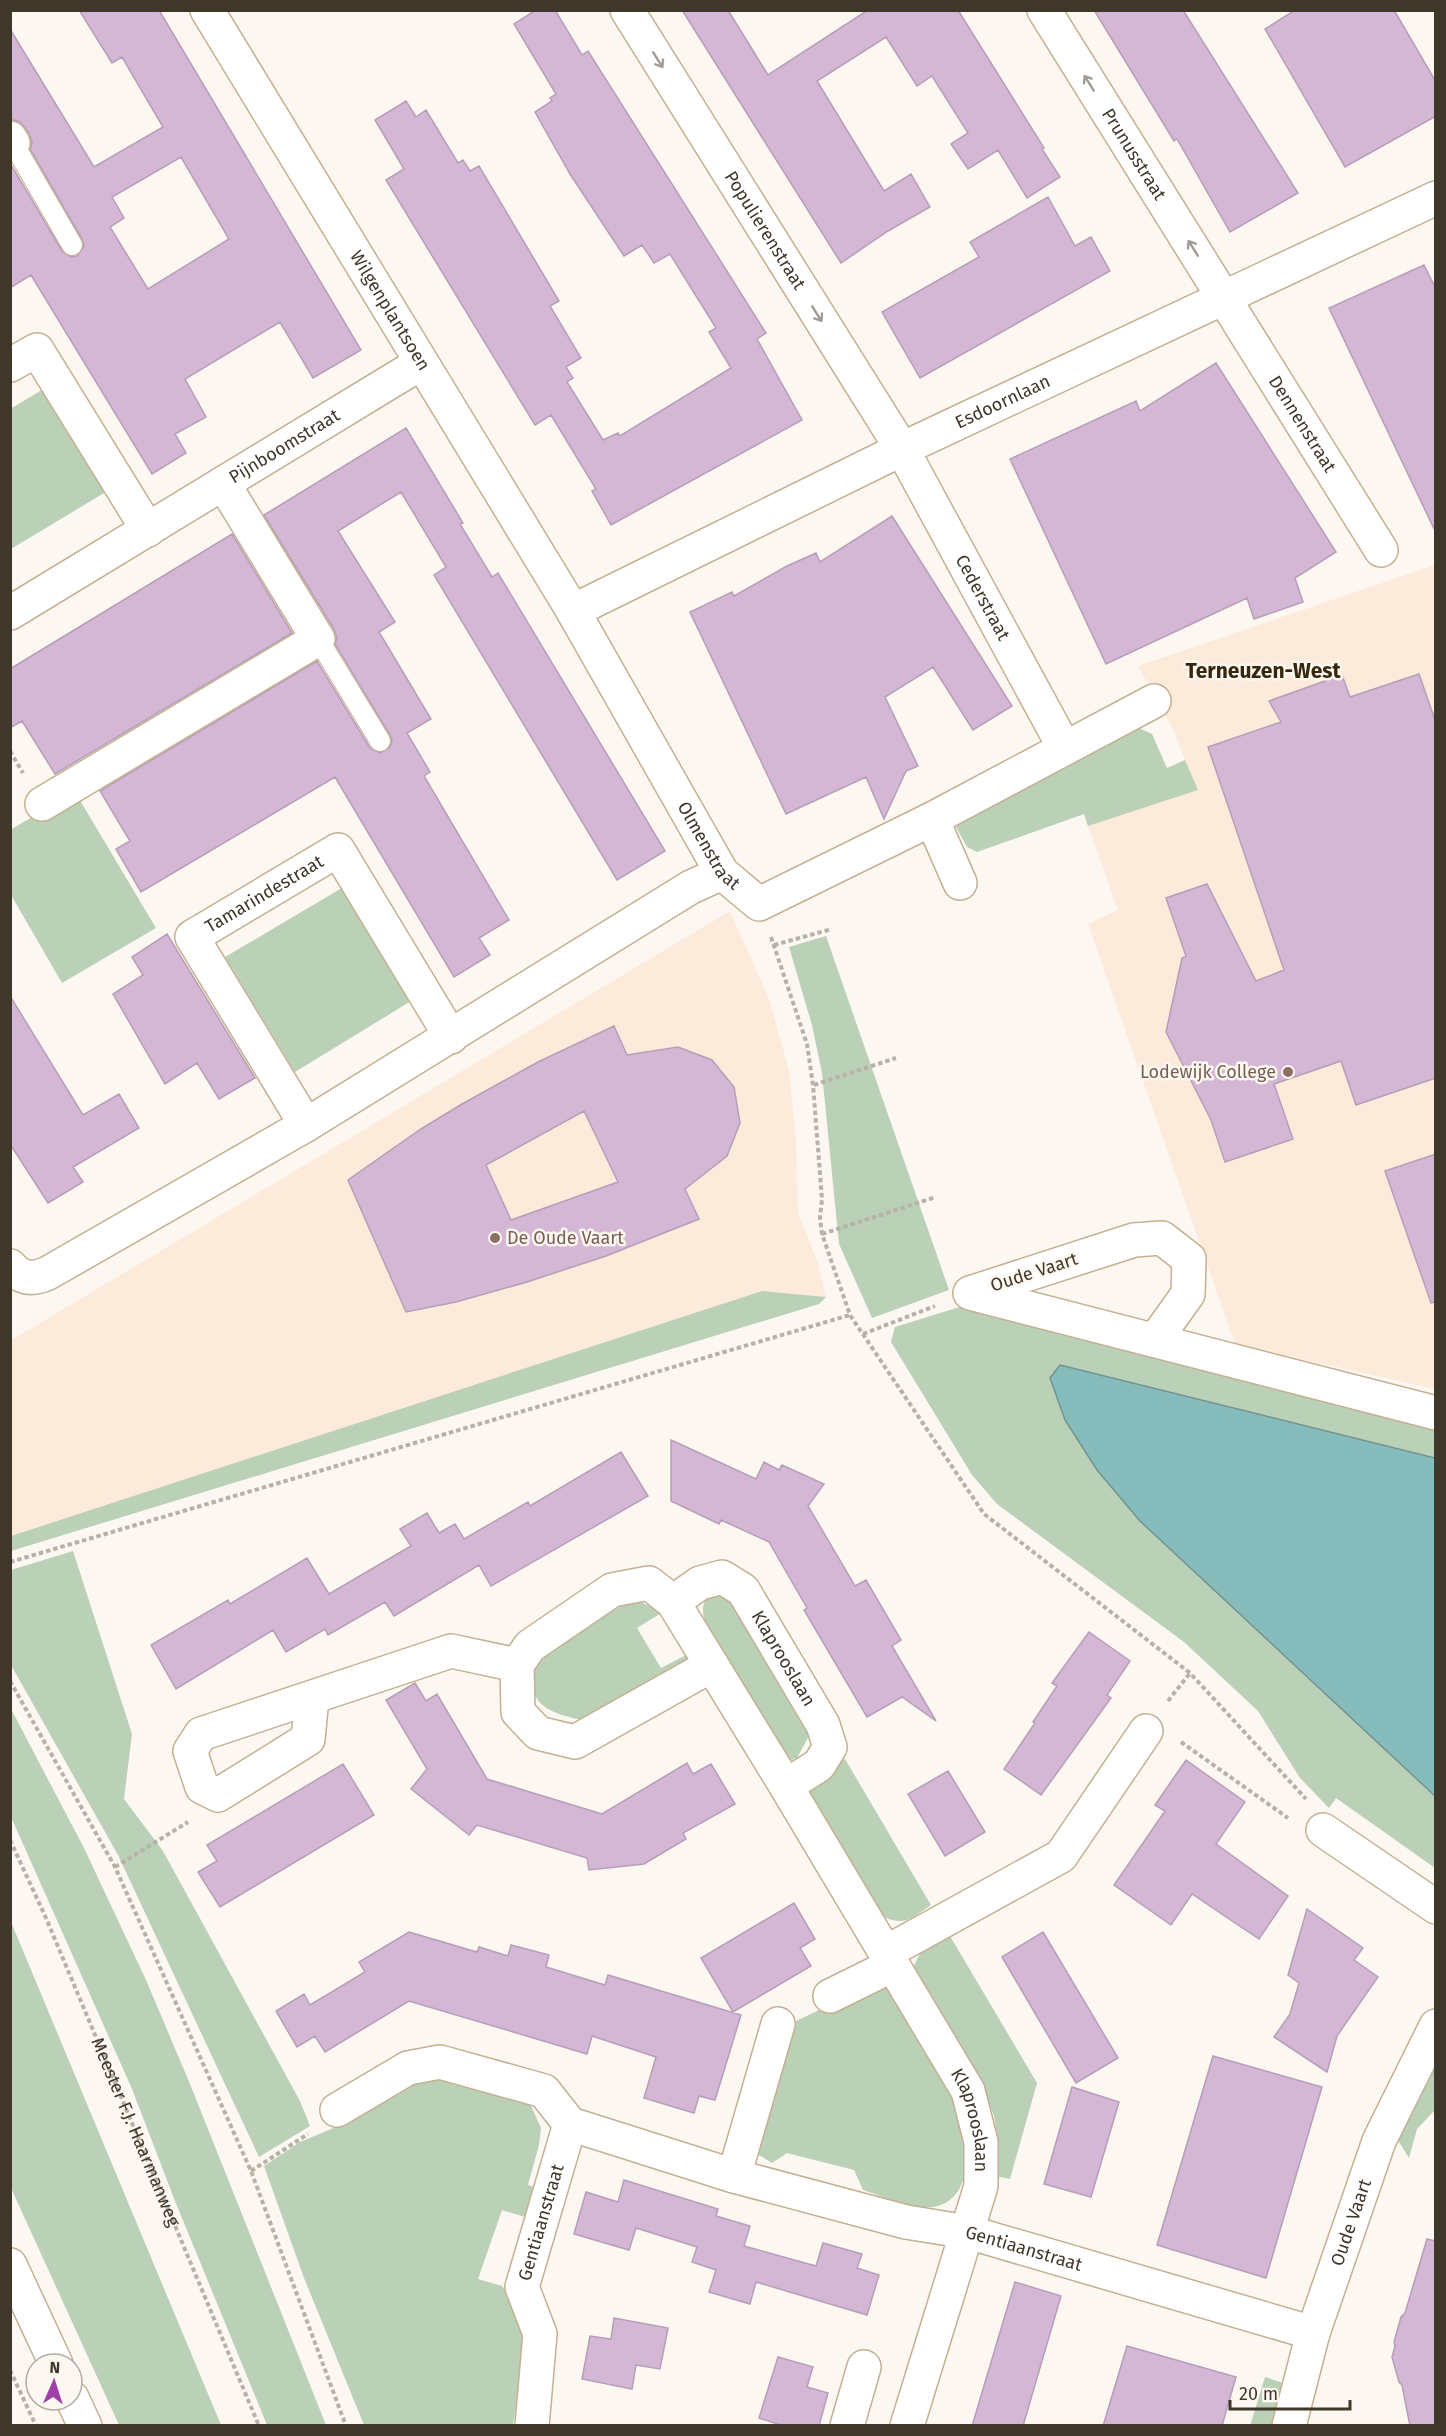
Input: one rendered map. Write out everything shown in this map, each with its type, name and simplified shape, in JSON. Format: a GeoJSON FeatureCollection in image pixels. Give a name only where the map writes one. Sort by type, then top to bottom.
{"type":"FeatureCollection","features":[{"type":"Feature","properties":{"kind":"street","name":"Wilgenplantsoen"},"geometry":{"type":"LineString","coordinates":[[207,10],[573,612]]}},
{"type":"Feature","properties":{"kind":"street","name":"Populierenstraat"},"geometry":{"type":"LineString","coordinates":[[627,10],[902,449]]}},
{"type":"Feature","properties":{"kind":"street","name":"Prunusstraat"},"geometry":{"type":"LineString","coordinates":[[1044,10],[1224,297]]}},
{"type":"Feature","properties":{"kind":"street","name":"Esdoornlaan"},"geometry":{"type":"LineString","coordinates":[[573,612],[902,449],[1436,198]]}},
{"type":"Feature","properties":{"kind":"street","name":"Dennenstraat"},"geometry":{"type":"LineString","coordinates":[[1224,297],[1381,550]]}},
{"type":"Feature","properties":{"kind":"street"},"geometry":{"type":"LineString","coordinates":[[10,365],[38,350],[148,530]]}},
{"type":"Feature","properties":{"kind":"street","name":"Pijnboomstraat"},"geometry":{"type":"LineString","coordinates":[[10,613],[421,363]]}},
{"type":"Feature","properties":{"kind":"street","name":"Cederstraat"},"geometry":{"type":"LineString","coordinates":[[902,449],[1064,747]]}},
{"type":"Feature","properties":{"kind":"street"},"geometry":{"type":"LineString","coordinates":[[42,804],[318,639],[223,483]]}},
{"type":"Feature","properties":{"kind":"street","name":"Olmenstraat"},"geometry":{"type":"LineString","coordinates":[[573,612],[722,873],[759,904],[932,819],[1154,700]]}},
{"type":"Feature","properties":{"kind":"street"},"geometry":{"type":"LineString","coordinates":[[932,819],[960,883]]}},
{"type":"Feature","properties":{"kind":"street","name":"Tamarindestraat"},"geometry":{"type":"LineString","coordinates":[[306,1125],[192,937],[338,850],[451,1036]]}},
{"type":"Feature","properties":{"kind":"street"},"geometry":{"type":"LineString","coordinates":[[21,1272],[48,1273],[306,1125],[691,887],[722,873]]}},
{"type":"Feature","properties":{"kind":"street","name":"Oude Vaart"},"geometry":{"type":"LineString","coordinates":[[970,1293],[1134,1240],[1162,1238],[1189,1259],[1188,1294],[1155,1340]]}},
{"type":"Feature","properties":{"kind":"street","name":"Oude Vaart"},"geometry":{"type":"LineString","coordinates":[[970,1293],[1436,1413]]}},
{"type":"Feature","properties":{"kind":"street","name":"Klaprooslaan"},"geometry":{"type":"LineString","coordinates":[[673,1602],[700,1583],[722,1577],[743,1590],[823,1725],[830,1747],[819,1765],[786,1786]]}},
{"type":"Feature","properties":{"kind":"street","name":"Klaprooslaan"},"geometry":{"type":"LineString","coordinates":[[517,1665],[530,1646],[612,1590],[649,1583],[673,1602],[968,2091],[981,2142],[981,2186],[907,2426]]}},
{"type":"Feature","properties":{"kind":"street"},"geometry":{"type":"LineString","coordinates":[[312,1698],[308,1739],[218,1795],[202,1787],[190,1751],[201,1734],[451,1651],[517,1665],[518,1712],[538,1733],[575,1742],[712,1665]]}},
{"type":"Feature","properties":{"kind":"street"},"geometry":{"type":"LineString","coordinates":[[830,1996],[1061,1856],[1146,1731]]}},
{"type":"Feature","properties":{"kind":"street"},"geometry":{"type":"LineString","coordinates":[[1317,1818],[1436,1906]]}},
{"type":"Feature","properties":{"kind":"street"},"geometry":{"type":"LineString","coordinates":[[734,2176],[778,2024]]}},
{"type":"Feature","properties":{"kind":"street","name":"Oude Vaart"},"geometry":{"type":"LineString","coordinates":[[1289,2426],[1313,2334],[1379,2141],[1436,2026]]}},
{"type":"Feature","properties":{"kind":"street"},"geometry":{"type":"LineString","coordinates":[[337,2110],[408,2068],[440,2062],[544,2091],[570,2124]]}},
{"type":"Feature","properties":{"kind":"street","name":"Gentiaanstraat"},"geometry":{"type":"LineString","coordinates":[[532,2426],[540,2334],[522,2287],[570,2124],[734,2176],[906,2222],[968,2232],[1313,2334]]}},
{"type":"Feature","properties":{"kind":"street"},"geometry":{"type":"LineString","coordinates":[[10,2265],[50,2352]]}},
{"type":"Feature","properties":{"kind":"street"},"geometry":{"type":"LineString","coordinates":[[847,2426],[864,2367]]}},
{"type":"Feature","properties":{"kind":"street"},"geometry":{"type":"LineString","coordinates":[[78,2412],[85,2426]]}},
{"type":"Feature","properties":{"kind":"lane"},"geometry":{"type":"LineString","coordinates":[[12,140],[72,245]]}},
{"type":"Feature","properties":{"kind":"lane"},"geometry":{"type":"LineString","coordinates":[[318,639],[380,741]]}},
{"type":"Feature","properties":{"kind":"path"},"geometry":{"type":"LineString","coordinates":[[759,904],[807,1044],[813,1085],[822,1199],[820,1218],[822,1234],[850,1315],[984,1514],[1190,1673],[1317,1818]]}},
{"type":"Feature","properties":{"kind":"path"},"geometry":{"type":"LineString","coordinates":[[774,945],[832,929]]}},
{"type":"Feature","properties":{"kind":"path"},"geometry":{"type":"LineString","coordinates":[[813,1085],[896,1058]]}},
{"type":"Feature","properties":{"kind":"path"},"geometry":{"type":"LineString","coordinates":[[822,1234],[936,1197]]}},
{"type":"Feature","properties":{"kind":"path"},"geometry":{"type":"LineString","coordinates":[[863,1334],[970,1293]]}},
{"type":"Feature","properties":{"kind":"path"},"geometry":{"type":"LineString","coordinates":[[10,1562],[850,1315]]}},
{"type":"Feature","properties":{"kind":"path"},"geometry":{"type":"LineString","coordinates":[[10,1681],[115,1867],[251,2171],[346,2426]]}},
{"type":"Feature","properties":{"kind":"path"},"geometry":{"type":"LineString","coordinates":[[115,1867],[212,1807],[218,1795]]}},
{"type":"Feature","properties":{"kind":"path","name":"Meester F.J. Haarmanweg"},"geometry":{"type":"LineString","coordinates":[[10,1840],[51,1929],[258,2426]]}},
{"type":"Feature","properties":{"kind":"path"},"geometry":{"type":"LineString","coordinates":[[251,2171],[299,2139],[342,2120],[337,2110]]}},
{"type":"Feature","properties":{"kind":"path"},"geometry":{"type":"LineString","coordinates":[[10,2370],[36,2426]]}},
{"type":"Feature","properties":{"kind":"shaded area","name":"Lodewijk College"},"geometry":{"type":"Polygon","coordinates":[[[1435,565],[1435,1389],[1235,1344],[1088,924],[1118,910],[1088,826],[1197,790],[1172,727],[1138,666],[1435,565]]]}},
{"type":"Feature","properties":{"kind":"shaded area","name":"De Oude Vaart"},"geometry":{"type":"Polygon","coordinates":[[[730,911],[769,999],[789,1070],[796,1140],[798,1213],[818,1263],[826,1297],[762,1291],[11,1536],[10,1341],[730,911]]]}},
{"type":"Feature","properties":{"kind":"green space"},"geometry":{"type":"Polygon","coordinates":[[[47,387],[109,490],[11,549],[10,409],[47,387]]]}},
{"type":"Feature","properties":{"kind":"green space"},"geometry":{"type":"Polygon","coordinates":[[[1139,728],[1152,734],[1167,768],[1185,760],[1198,790],[1088,826],[1084,814],[977,852],[967,847],[956,827],[960,817],[1139,728]]]}},
{"type":"Feature","properties":{"kind":"green space"},"geometry":{"type":"Polygon","coordinates":[[[75,792],[156,928],[62,983],[11,895],[10,830],[75,792]]]}},
{"type":"Feature","properties":{"kind":"green space"},"geometry":{"type":"Polygon","coordinates":[[[347,885],[416,998],[295,1072],[225,957],[347,885]]]}},
{"type":"Feature","properties":{"kind":"green space"},"geometry":{"type":"Polygon","coordinates":[[[826,936],[949,1290],[872,1318],[839,1244],[822,1073],[812,1025],[789,947],[826,936]]]}},
{"type":"Feature","properties":{"kind":"green space"},"geometry":{"type":"Polygon","coordinates":[[[762,1291],[826,1297],[819,1304],[11,1551],[11,1536],[762,1291]]]}},
{"type":"Feature","properties":{"kind":"green space"},"geometry":{"type":"Polygon","coordinates":[[[966,1305],[1435,1423],[1435,1458],[1060,1366],[1050,1378],[1065,1420],[1097,1470],[1140,1521],[1435,1796],[1435,1868],[1336,1798],[1329,1808],[1300,1778],[1258,1711],[1184,1642],[997,1504],[972,1475],[891,1342],[895,1327],[966,1305]]]}},
{"type":"Feature","properties":{"kind":"green space"},"geometry":{"type":"Polygon","coordinates":[[[73,1551],[132,1734],[124,1799],[163,1851],[300,2101],[310,2126],[259,2157],[118,1855],[11,1665],[11,1570],[73,1551]]]}},
{"type":"Feature","properties":{"kind":"green space"},"geometry":{"type":"Polygon","coordinates":[[[712,1593],[728,1596],[807,1723],[809,1736],[797,1758],[791,1760],[783,1753],[704,1620],[703,1605],[712,1593]]]}},
{"type":"Feature","properties":{"kind":"green space"},"geometry":{"type":"Polygon","coordinates":[[[636,1600],[663,1612],[637,1628],[661,1668],[688,1654],[689,1658],[685,1667],[581,1720],[553,1712],[541,1704],[533,1688],[533,1663],[610,1611],[636,1600]]]}},
{"type":"Feature","properties":{"kind":"green space"},"geometry":{"type":"Polygon","coordinates":[[[10,1707],[84,1848],[146,1980],[326,2425],[267,2425],[175,2201],[132,2089],[11,1817],[10,1707]]]}},
{"type":"Feature","properties":{"kind":"green space"},"geometry":{"type":"Polygon","coordinates":[[[845,1759],[931,1905],[914,1917],[898,1921],[884,1917],[811,1799],[810,1786],[828,1769],[845,1759]]]}},
{"type":"Feature","properties":{"kind":"green space"},"geometry":{"type":"Polygon","coordinates":[[[11,1922],[221,2425],[119,2425],[11,2188],[11,1922]]]}},
{"type":"Feature","properties":{"kind":"green space"},"geometry":{"type":"Polygon","coordinates":[[[950,1936],[1037,2083],[1010,2179],[996,2176],[998,2142],[994,2116],[985,2093],[912,1974],[917,1958],[925,1949],[950,1936]]]}},
{"type":"Feature","properties":{"kind":"green space"},"geometry":{"type":"Polygon","coordinates":[[[883,1979],[951,2095],[962,2123],[966,2152],[963,2181],[957,2193],[947,2202],[933,2207],[908,2205],[863,2190],[854,2170],[787,2153],[772,2163],[753,2148],[784,2027],[883,1979]]]}},
{"type":"Feature","properties":{"kind":"green space"},"geometry":{"type":"Polygon","coordinates":[[[1435,2051],[1435,2110],[1417,2129],[1409,2158],[1397,2139],[1435,2051]]]}},
{"type":"Feature","properties":{"kind":"green space"},"geometry":{"type":"Polygon","coordinates":[[[422,2079],[453,2079],[529,2101],[541,2128],[539,2145],[528,2185],[534,2187],[525,2217],[502,2210],[478,2279],[502,2286],[518,2311],[522,2339],[522,2370],[513,2425],[364,2425],[304,2278],[264,2166],[300,2142],[343,2124],[422,2079]]]}},
{"type":"Feature","properties":{"kind":"green space"},"geometry":{"type":"Polygon","coordinates":[[[1265,2377],[1283,2383],[1277,2425],[1250,2426],[1265,2377]]]}},
{"type":"Feature","properties":{"kind":"water"},"geometry":{"type":"Polygon","coordinates":[[[1060,1365],[1435,1458],[1435,1796],[1140,1521],[1097,1470],[1065,1420],[1050,1378],[1060,1365]]]}},
{"type":"Feature","properties":{"kind":"building"},"geometry":{"type":"Polygon","coordinates":[[[79,10],[159,10],[361,350],[313,378],[280,322],[185,379],[206,417],[175,434],[186,453],[152,474],[31,275],[10,288],[10,163],[62,251],[71,257],[77,256],[84,246],[30,149],[32,142],[29,133],[20,122],[10,119],[10,29],[94,167],[163,127],[122,57],[112,63],[79,10]],[[181,157],[112,197],[124,218],[110,227],[148,289],[229,239],[181,157]]]}},
{"type":"Feature","properties":{"kind":"building"},"geometry":{"type":"Polygon","coordinates":[[[536,10],[555,10],[582,55],[588,51],[766,333],[757,339],[802,420],[611,525],[592,491],[596,489],[551,415],[535,425],[386,180],[404,169],[375,120],[406,101],[416,117],[426,110],[458,163],[463,160],[470,171],[479,166],[559,301],[550,306],[581,358],[566,367],[573,378],[567,382],[603,440],[618,433],[620,436],[731,368],[709,332],[716,328],[670,254],[654,263],[642,245],[624,256],[570,174],[535,112],[552,101],[550,98],[556,94],[514,24],[536,10]]]}},
{"type":"Feature","properties":{"kind":"building"},"geometry":{"type":"Polygon","coordinates":[[[682,10],[728,10],[768,75],[868,10],[958,10],[1060,177],[1027,198],[998,150],[968,169],[951,144],[968,133],[932,76],[917,86],[886,37],[817,81],[884,191],[911,174],[930,207],[888,231],[841,263],[682,10]]]}},
{"type":"Feature","properties":{"kind":"building"},"geometry":{"type":"Polygon","coordinates":[[[1094,10],[1183,10],[1298,193],[1230,232],[1177,139],[1174,141],[1094,10]]]}},
{"type":"Feature","properties":{"kind":"building"},"geometry":{"type":"Polygon","coordinates":[[[1295,10],[1394,10],[1436,82],[1436,116],[1345,167],[1265,29],[1295,10]]]}},
{"type":"Feature","properties":{"kind":"building"},"geometry":{"type":"Polygon","coordinates":[[[1048,197],[1075,246],[1091,237],[1110,271],[920,378],[882,312],[979,257],[970,242],[1048,197]]]}},
{"type":"Feature","properties":{"kind":"building"},"geometry":{"type":"Polygon","coordinates":[[[1424,265],[1436,289],[1436,533],[1329,308],[1424,265]]]}},
{"type":"Feature","properties":{"kind":"building"},"geometry":{"type":"Polygon","coordinates":[[[1216,363],[1336,552],[1295,578],[1303,602],[1254,619],[1247,598],[1106,664],[1010,459],[1136,401],[1140,411],[1216,363]]]}},
{"type":"Feature","properties":{"kind":"building"},"geometry":{"type":"Polygon","coordinates":[[[406,428],[463,523],[460,524],[492,577],[498,573],[665,851],[617,880],[434,575],[446,567],[401,492],[338,531],[395,622],[379,632],[431,719],[407,733],[430,772],[424,776],[509,920],[479,938],[490,955],[454,977],[335,777],[141,892],[116,849],[130,841],[100,791],[317,661],[370,748],[380,753],[390,747],[392,741],[390,735],[335,644],[337,638],[334,629],[264,515],[406,428]]]}},
{"type":"Feature","properties":{"kind":"building"},"geometry":{"type":"Polygon","coordinates":[[[892,516],[1012,706],[973,730],[933,667],[885,697],[918,766],[906,771],[884,819],[866,777],[786,814],[690,612],[732,592],[734,596],[787,566],[816,553],[820,562],[892,516]]]}},
{"type":"Feature","properties":{"kind":"building"},"geometry":{"type":"Polygon","coordinates":[[[232,534],[292,633],[55,774],[22,721],[10,728],[10,669],[232,534]]]}},
{"type":"Feature","properties":{"kind":"building"},"geometry":{"type":"Polygon","coordinates":[[[1419,674],[1436,723],[1436,1078],[1356,1105],[1341,1061],[1274,1084],[1293,1139],[1225,1162],[1211,1120],[1166,1032],[1182,958],[1186,956],[1166,898],[1207,884],[1256,981],[1284,970],[1208,747],[1281,722],[1269,701],[1342,675],[1350,697],[1419,674]]]}},
{"type":"Feature","properties":{"kind":"building"},"geometry":{"type":"Polygon","coordinates":[[[167,934],[255,1078],[219,1099],[197,1063],[165,1084],[113,994],[143,975],[132,957],[167,934]]]}},
{"type":"Feature","properties":{"kind":"building"},"geometry":{"type":"Polygon","coordinates":[[[10,996],[83,1115],[119,1094],[139,1128],[73,1167],[83,1182],[48,1203],[10,1144],[10,996]]]}},
{"type":"Feature","properties":{"kind":"building"},"geometry":{"type":"Polygon","coordinates":[[[614,1026],[627,1055],[678,1047],[712,1060],[734,1087],[740,1123],[727,1156],[685,1189],[699,1219],[606,1256],[527,1282],[456,1302],[406,1312],[348,1180],[421,1129],[538,1062],[614,1026]],[[584,1111],[486,1165],[511,1220],[618,1182],[584,1111]]]}},
{"type":"Feature","properties":{"kind":"building"},"geometry":{"type":"Polygon","coordinates":[[[1436,1154],[1436,1302],[1431,1303],[1385,1171],[1436,1154]]]}},
{"type":"Feature","properties":{"kind":"building"},"geometry":{"type":"Polygon","coordinates":[[[671,1440],[756,1479],[764,1462],[779,1470],[782,1465],[824,1484],[808,1506],[855,1586],[866,1580],[901,1640],[892,1646],[936,1721],[902,1697],[867,1717],[804,1610],[807,1608],[769,1542],[721,1520],[719,1524],[671,1501],[671,1440]]]}},
{"type":"Feature","properties":{"kind":"building"},"geometry":{"type":"Polygon","coordinates":[[[621,1452],[648,1496],[491,1586],[479,1565],[394,1616],[385,1602],[328,1635],[325,1629],[286,1652],[273,1630],[176,1689],[151,1645],[228,1600],[230,1604],[307,1558],[329,1594],[411,1546],[400,1529],[427,1513],[439,1533],[455,1524],[464,1539],[528,1502],[530,1506],[621,1452]]]}},
{"type":"Feature","properties":{"kind":"building"},"geometry":{"type":"Polygon","coordinates":[[[1089,1632],[1130,1661],[1107,1695],[1111,1698],[1041,1795],[1004,1769],[1057,1686],[1052,1683],[1089,1632]]]}},
{"type":"Feature","properties":{"kind":"building"},"geometry":{"type":"Polygon","coordinates":[[[415,1683],[426,1701],[437,1694],[487,1779],[602,1814],[687,1763],[693,1774],[711,1764],[735,1804],[683,1833],[686,1839],[644,1864],[589,1870],[587,1858],[477,1825],[469,1835],[411,1789],[427,1769],[386,1700],[415,1683]]]}},
{"type":"Feature","properties":{"kind":"building"},"geometry":{"type":"Polygon","coordinates":[[[1186,1760],[1245,1802],[1216,1844],[1288,1896],[1259,1939],[1192,1894],[1171,1925],[1114,1885],[1165,1811],[1155,1805],[1186,1760]]]}},
{"type":"Feature","properties":{"kind":"building"},"geometry":{"type":"Polygon","coordinates":[[[343,1764],[374,1815],[220,1907],[198,1872],[217,1861],[207,1845],[343,1764]]]}},
{"type":"Feature","properties":{"kind":"building"},"geometry":{"type":"Polygon","coordinates":[[[948,1771],[985,1832],[945,1856],[908,1794],[948,1771]]]}},
{"type":"Feature","properties":{"kind":"building"},"geometry":{"type":"Polygon","coordinates":[[[794,1903],[815,1939],[800,1948],[811,1966],[733,2012],[701,1958],[794,1903]]]}},
{"type":"Feature","properties":{"kind":"building"},"geometry":{"type":"Polygon","coordinates":[[[1307,1909],[1363,1948],[1354,1960],[1378,1977],[1337,2036],[1327,2072],[1274,2037],[1290,2014],[1299,1983],[1288,1975],[1307,1909]]]}},
{"type":"Feature","properties":{"kind":"building"},"geometry":{"type":"Polygon","coordinates":[[[409,1932],[477,1952],[479,1947],[508,1956],[511,1945],[549,1955],[546,1967],[605,1985],[608,1975],[741,2015],[715,2100],[699,2096],[694,2113],[644,2098],[656,2057],[592,2036],[587,2054],[409,2001],[325,2052],[315,2036],[297,2047],[276,2011],[304,1994],[310,2005],[365,1972],[359,1962],[409,1932]]]}},
{"type":"Feature","properties":{"kind":"building"},"geometry":{"type":"Polygon","coordinates":[[[1043,1932],[1118,2058],[1076,2083],[1002,1957],[1043,1932]]]}},
{"type":"Feature","properties":{"kind":"building"},"geometry":{"type":"Polygon","coordinates":[[[1213,2056],[1322,2087],[1266,2278],[1157,2245],[1213,2056]]]}},
{"type":"Feature","properties":{"kind":"building"},"geometry":{"type":"Polygon","coordinates":[[[1072,2087],[1119,2102],[1091,2197],[1044,2184],[1072,2087]]]}},
{"type":"Feature","properties":{"kind":"building"},"geometry":{"type":"Polygon","coordinates":[[[624,2180],[718,2209],[716,2216],[750,2226],[744,2246],[816,2266],[823,2243],[862,2254],[857,2268],[879,2275],[867,2315],[756,2282],[750,2304],[709,2292],[716,2270],[692,2262],[697,2247],[636,2228],[629,2250],[574,2234],[586,2192],[618,2202],[624,2180]]]}},
{"type":"Feature","properties":{"kind":"building"},"geometry":{"type":"Polygon","coordinates":[[[1427,2239],[1436,2241],[1436,2426],[1410,2426],[1402,2385],[1399,2382],[1392,2357],[1401,2317],[1405,2313],[1427,2239]]]}},
{"type":"Feature","properties":{"kind":"building"},"geometry":{"type":"Polygon","coordinates":[[[1015,2282],[1061,2296],[1023,2426],[972,2426],[1015,2282]]]}},
{"type":"Feature","properties":{"kind":"building"},"geometry":{"type":"Polygon","coordinates":[[[614,2318],[668,2328],[660,2369],[636,2365],[632,2389],[582,2379],[590,2336],[611,2339],[614,2318]]]}},
{"type":"Feature","properties":{"kind":"building"},"geometry":{"type":"Polygon","coordinates":[[[1127,2346],[1236,2377],[1222,2426],[1103,2426],[1127,2346]]]}},
{"type":"Feature","properties":{"kind":"building"},"geometry":{"type":"Polygon","coordinates":[[[778,2357],[813,2367],[807,2387],[828,2393],[819,2426],[784,2426],[759,2418],[778,2357]]]}},
{"type":"Feature","properties":{"kind":"place","name":"Lodewijk College"},"geometry":{"type":"Point","coordinates":[1288,1072]}},
{"type":"Feature","properties":{"kind":"place","name":"De Oude Vaart"},"geometry":{"type":"Point","coordinates":[495,1238]}},
{"type":"Feature","properties":{"kind":"district","name":"Terneuzen-West"},"geometry":{"type":"Point","coordinates":[1263,671]}}]}
